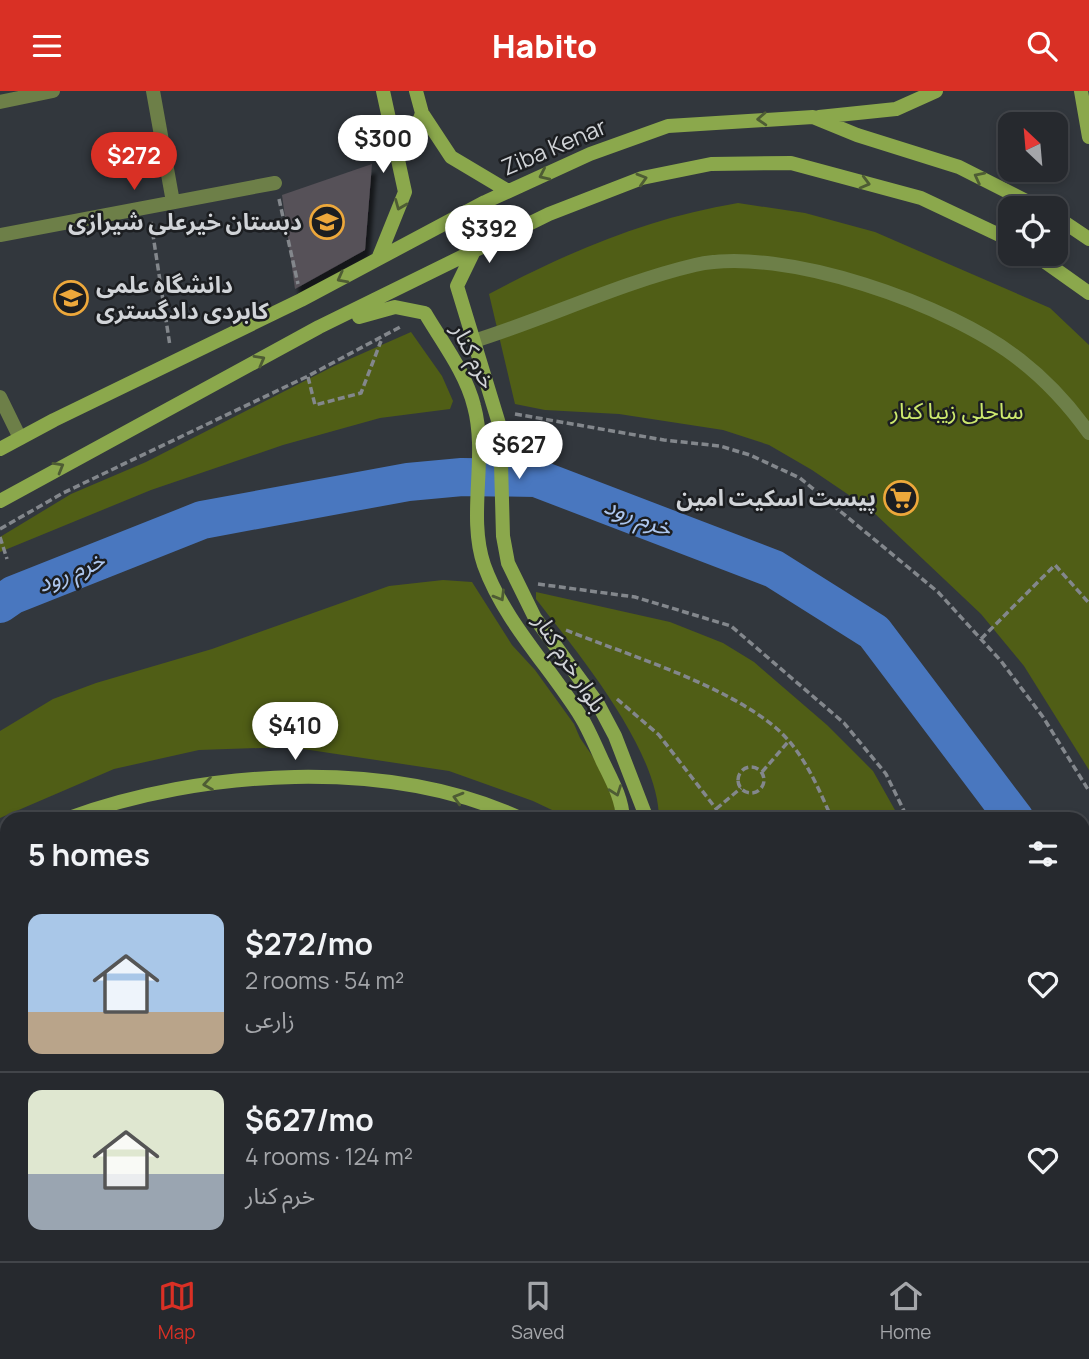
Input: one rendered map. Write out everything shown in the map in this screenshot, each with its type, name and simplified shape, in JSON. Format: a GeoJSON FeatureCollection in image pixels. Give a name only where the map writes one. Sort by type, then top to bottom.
{"type":"FeatureCollection","features":[{"type":"Feature","properties":{"kind":"main road"},"geometry":{"type":"LineString","coordinates":[[378,259],[405,193],[383,91]]}},
{"type":"Feature","properties":{"kind":"main road"},"geometry":{"type":"LineString","coordinates":[[416,91],[422,113],[451,157],[508,191]]}},
{"type":"Feature","properties":{"kind":"main road"},"geometry":{"type":"LineString","coordinates":[[813,117],[896,109],[936,91]]}},
{"type":"Feature","properties":{"kind":"main road"},"geometry":{"type":"LineString","coordinates":[[1081,91],[1089,137]]}},
{"type":"Feature","properties":{"kind":"main road"},"geometry":{"type":"LineString","coordinates":[[390,121],[398,129],[409,131],[418,125],[422,113]]}},
{"type":"Feature","properties":{"kind":"main road","name":"Ziba Kenar"},"geometry":{"type":"LineString","coordinates":[[0,449],[301,300],[508,191],[590,154],[668,126],[813,117],[857,135],[959,167],[1016,196]]}},
{"type":"Feature","properties":{"kind":"main road"},"geometry":{"type":"LineString","coordinates":[[0,501],[319,327],[549,215],[642,178],[711,164],[791,163],[921,198],[998,234]]}},
{"type":"Feature","properties":{"kind":"main road"},"geometry":{"type":"LineString","coordinates":[[1068,225],[1089,239]]}},
{"type":"Feature","properties":{"kind":"main road","name":"بلوار خرم کنار"},"geometry":{"type":"LineString","coordinates":[[473,253],[457,286],[496,411],[499,427],[503,536],[515,581],[535,618],[598,704],[634,778],[645,812]]}},
{"type":"Feature","properties":{"kind":"main road"},"geometry":{"type":"LineString","coordinates":[[1051,266],[1089,293]]}},
{"type":"Feature","properties":{"kind":"main road","name":"خرم کنار"},"geometry":{"type":"LineString","coordinates":[[319,327],[395,307],[425,313],[457,367],[474,405],[477,425],[479,532]]}},
{"type":"Feature","properties":{"kind":"main road","name":"بلوار خرم کنار"},"geometry":{"type":"LineString","coordinates":[[479,532],[484,563],[495,590],[582,718],[616,789],[621,812]]}},
{"type":"Feature","properties":{"kind":"main road"},"geometry":{"type":"LineString","coordinates":[[91,812],[175,789],[224,781],[313,779],[361,780],[430,790],[500,812]]}},
{"type":"Feature","properties":{"kind":"street"},"geometry":{"type":"LineString","coordinates":[[0,102],[52,91]]}},
{"type":"Feature","properties":{"kind":"street"},"geometry":{"type":"LineString","coordinates":[[153,91],[173,202]]}},
{"type":"Feature","properties":{"kind":"street"},"geometry":{"type":"LineString","coordinates":[[0,235],[275,183]]}},
{"type":"Feature","properties":{"kind":"street"},"geometry":{"type":"LineString","coordinates":[[474,341],[621,287],[696,265],[740,260],[794,267],[871,287],[930,310],[975,333],[1018,358],[1066,400],[1089,432]]}},
{"type":"Feature","properties":{"kind":"street"},"geometry":{"type":"LineString","coordinates":[[0,397],[20,438]]}},
{"type":"Feature","properties":{"kind":"path"},"geometry":{"type":"LineString","coordinates":[[275,183],[301,300]]}},
{"type":"Feature","properties":{"kind":"path"},"geometry":{"type":"LineString","coordinates":[[149,207],[173,362]]}},
{"type":"Feature","properties":{"kind":"path"},"geometry":{"type":"LineString","coordinates":[[0,529],[63,493],[382,339],[425,313]]}},
{"type":"Feature","properties":{"kind":"path"},"geometry":{"type":"LineString","coordinates":[[308,376],[315,405],[361,393],[382,339]]}},
{"type":"Feature","properties":{"kind":"path"},"geometry":{"type":"LineString","coordinates":[[496,411],[664,440],[720,446],[750,455],[800,478],[938,592],[981,639],[1043,717],[1089,791]]}},
{"type":"Feature","properties":{"kind":"path"},"geometry":{"type":"LineString","coordinates":[[0,537],[7,559]]}},
{"type":"Feature","properties":{"kind":"path"},"geometry":{"type":"LineString","coordinates":[[981,639],[1055,565],[1089,603]]}},
{"type":"Feature","properties":{"kind":"path"},"geometry":{"type":"LineString","coordinates":[[515,581],[635,597],[732,627],[844,723],[886,774],[905,812]]}},
{"type":"Feature","properties":{"kind":"path"},"geometry":{"type":"LineString","coordinates":[[535,618],[721,694],[776,728],[819,787],[829,812]]}},
{"type":"Feature","properties":{"kind":"path"},"geometry":{"type":"LineString","coordinates":[[608,692],[659,735],[718,812]]}},
{"type":"Feature","properties":{"kind":"path"},"geometry":{"type":"LineString","coordinates":[[762,772],[788,742]]}},
{"type":"Feature","properties":{"kind":"path"},"geometry":{"type":"LineString","coordinates":[[741,788],[739,777],[742,772],[752,767],[762,772]]}},
{"type":"Feature","properties":{"kind":"path"},"geometry":{"type":"LineString","coordinates":[[741,788],[751,793],[762,789],[762,772]]}},
{"type":"Feature","properties":{"kind":"path"},"geometry":{"type":"LineString","coordinates":[[716,809],[741,788]]}},
{"type":"Feature","properties":{"kind":"green space","name":"ساحلی زیبا کنار"},"geometry":{"type":"Polygon","coordinates":[[[738,203],[805,213],[875,232],[1050,308],[1089,345],[1089,770],[1024,666],[981,614],[871,510],[812,470],[769,445],[723,430],[619,414],[545,410],[515,404],[489,294],[610,238],[673,217],[738,203]]]}},
{"type":"Feature","properties":{"kind":"green space"},"geometry":{"type":"Polygon","coordinates":[[[411,332],[442,376],[453,401],[450,409],[380,418],[283,445],[151,490],[0,552],[0,537],[71,494],[146,462],[334,366],[411,332]]]}},
{"type":"Feature","properties":{"kind":"green space"},"geometry":{"type":"Polygon","coordinates":[[[443,580],[472,582],[512,645],[535,670],[574,724],[580,738],[600,767],[614,801],[615,812],[556,812],[449,771],[290,747],[199,750],[114,769],[14,812],[0,812],[0,731],[53,699],[96,683],[212,649],[389,586],[443,580]]]}},
{"type":"Feature","properties":{"kind":"green space"},"geometry":{"type":"Polygon","coordinates":[[[536,592],[670,622],[723,643],[754,662],[827,725],[873,771],[896,812],[658,812],[646,763],[631,733],[593,674],[536,599],[536,592]]]}},
{"type":"Feature","properties":{"kind":"building","name":"دبستان خیرعلی شیرازی"},"geometry":{"type":"Polygon","coordinates":[[[372,164],[365,250],[295,289],[282,195],[372,164]]]}},
{"type":"Feature","properties":{"kind":"waterway","name":"خرم رود"},"geometry":{"type":"LineString","coordinates":[[0,604],[13,595],[202,520],[408,482],[462,477],[536,478],[774,569],[874,632],[1010,812]]}},
{"type":"Feature","properties":{"kind":"place","name":"دبستان خیرعلی شیرازی"},"geometry":{"type":"Point","coordinates":[327,222]}},
{"type":"Feature","properties":{"kind":"place","name":"دانشگاه علمی کابردی دادگستری"},"geometry":{"type":"Point","coordinates":[71,298]}},
{"type":"Feature","properties":{"kind":"place","name":"پیست اسکیت امین"},"geometry":{"type":"Point","coordinates":[901,498]}}]}
